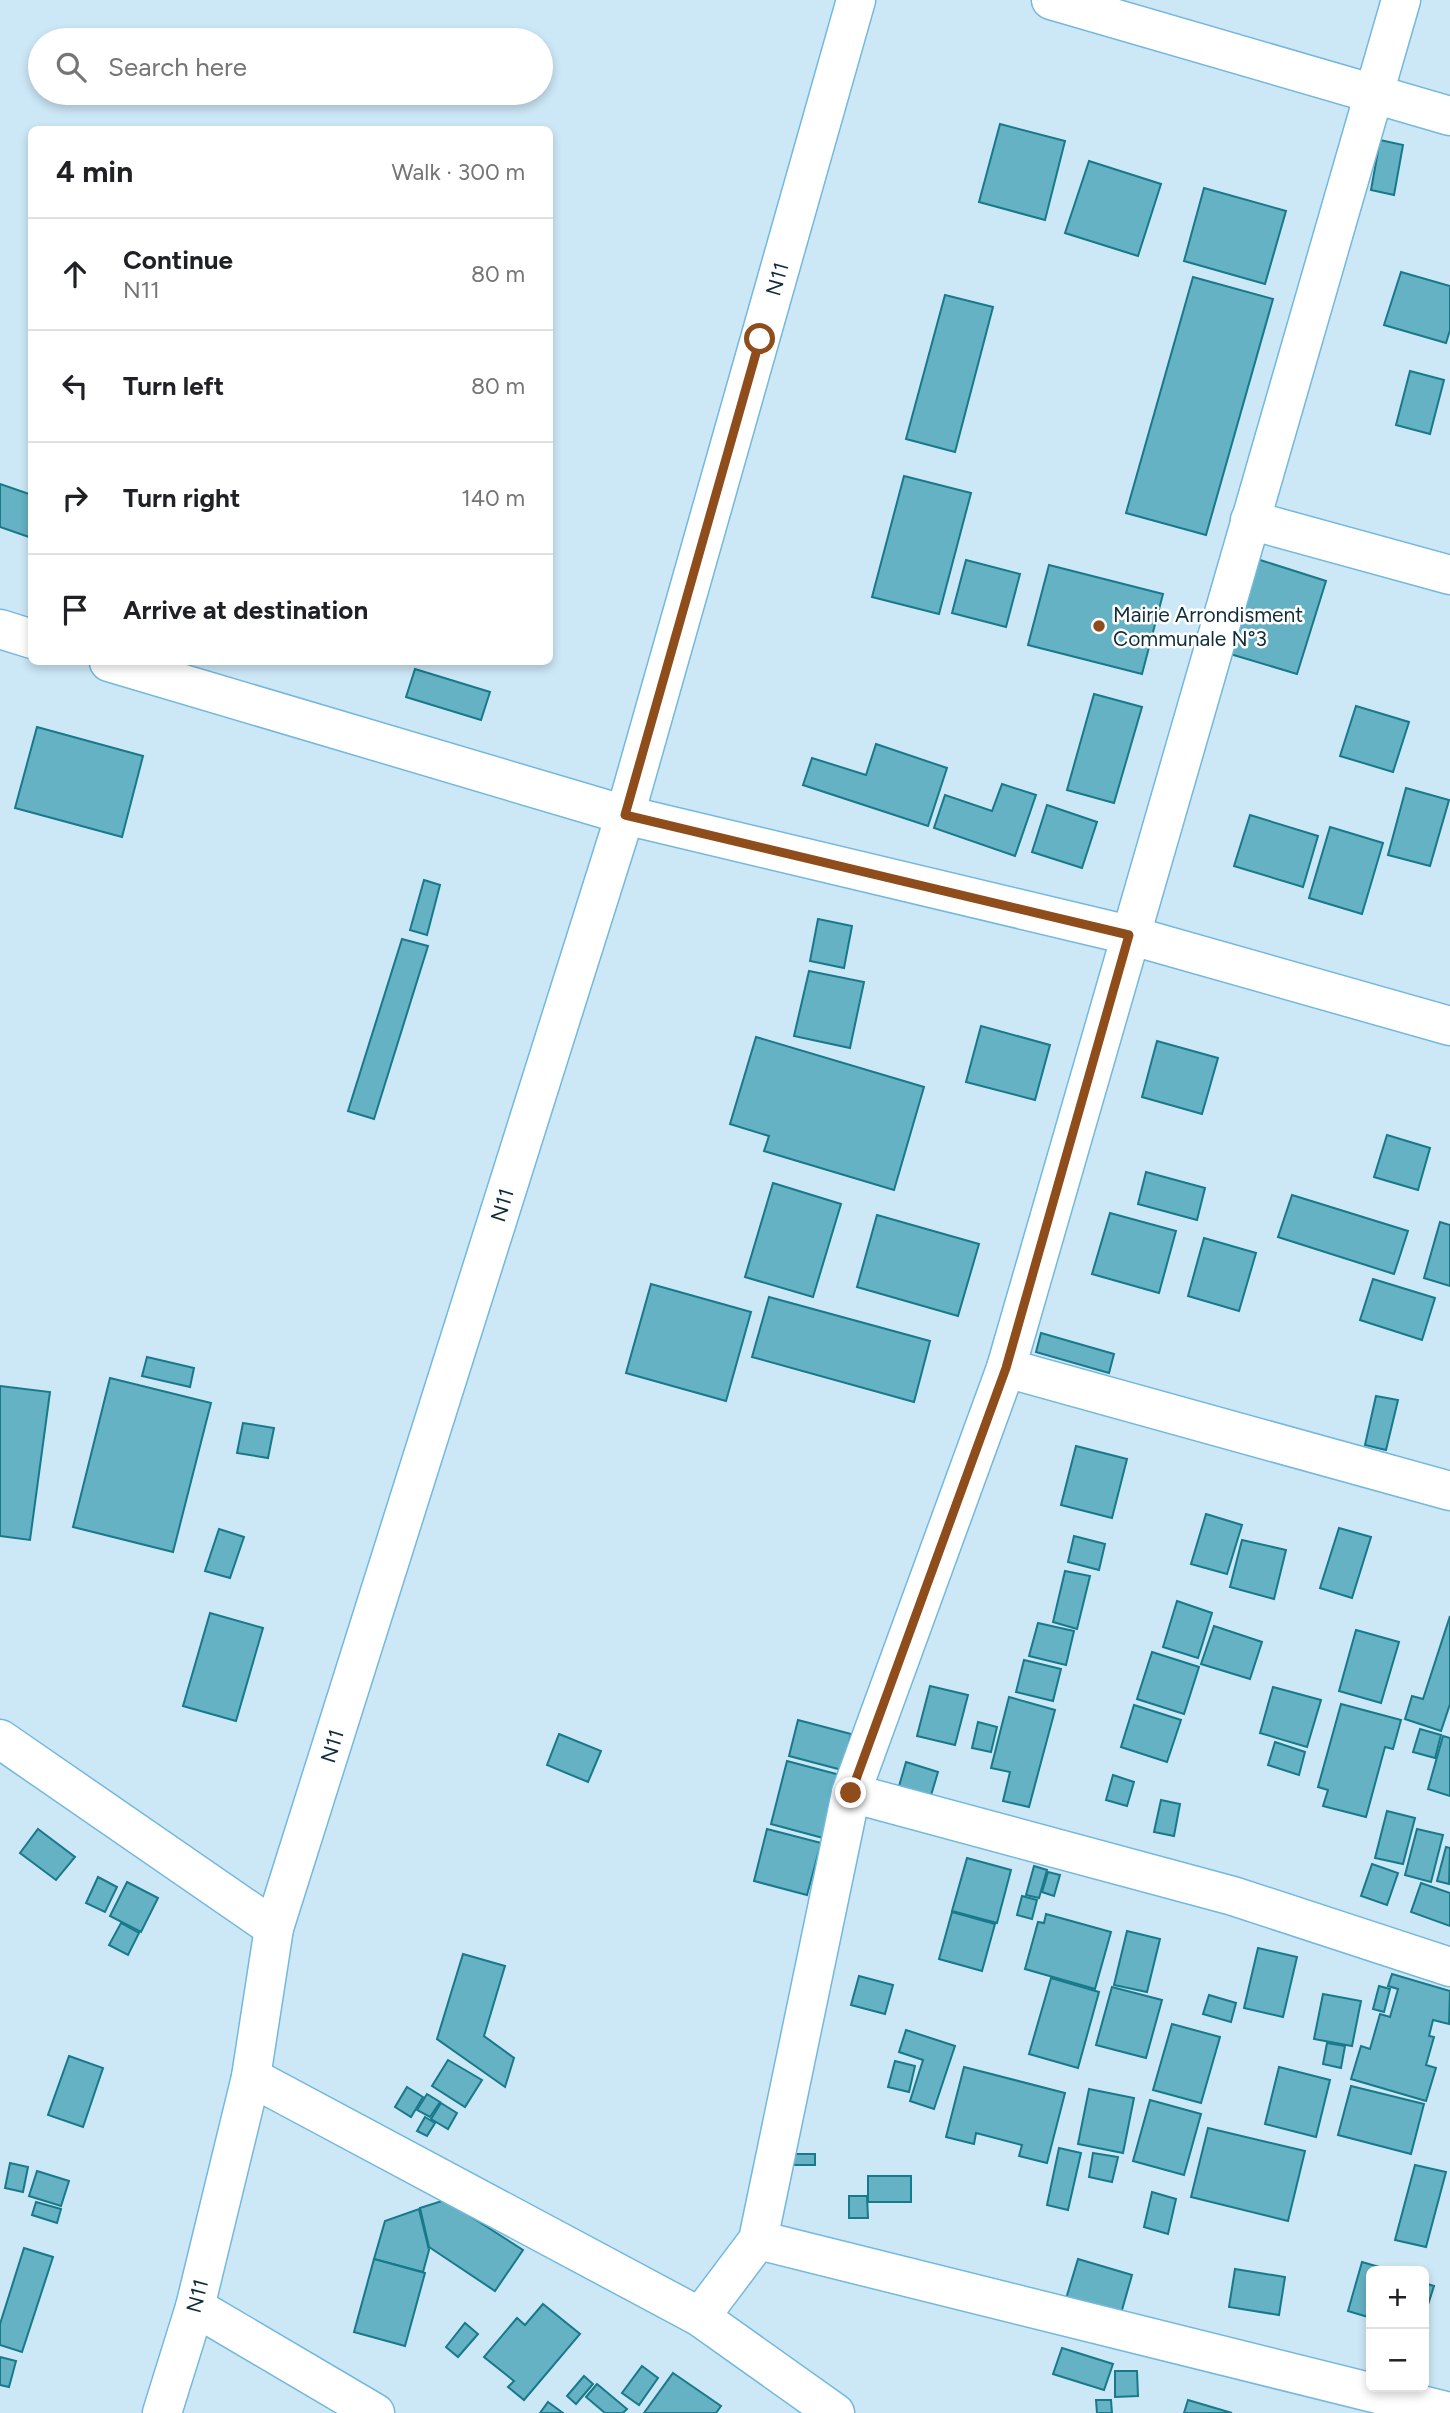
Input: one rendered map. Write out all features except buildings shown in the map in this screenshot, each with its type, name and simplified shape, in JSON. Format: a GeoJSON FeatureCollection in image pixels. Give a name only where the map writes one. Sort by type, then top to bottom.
{"type":"FeatureCollection","features":[{"type":"Feature","properties":{"kind":"street","name":"N11"},"geometry":{"type":"LineString","coordinates":[[162,2413],[195,2306],[251,2077],[275,1928],[625,815],[856,0]]}},
{"type":"Feature","properties":{"kind":"street"},"geometry":{"type":"LineString","coordinates":[[1051,0],[1450,117]]}},
{"type":"Feature","properties":{"kind":"street"},"geometry":{"type":"LineString","coordinates":[[700,2317],[758,2240],[851,1793],[1006,1368],[1401,0]]}},
{"type":"Feature","properties":{"kind":"street"},"geometry":{"type":"LineString","coordinates":[[1250,520],[1450,575]]}},
{"type":"Feature","properties":{"kind":"street"},"geometry":{"type":"LineString","coordinates":[[0,629],[28,638]]}},
{"type":"Feature","properties":{"kind":"street"},"geometry":{"type":"LineString","coordinates":[[118,665],[625,815],[1129,935],[1450,1026]]}},
{"type":"Feature","properties":{"kind":"street"},"geometry":{"type":"LineString","coordinates":[[1006,1368],[1450,1491]]}},
{"type":"Feature","properties":{"kind":"street"},"geometry":{"type":"LineString","coordinates":[[0,1739],[275,1928]]}},
{"type":"Feature","properties":{"kind":"street"},"geometry":{"type":"LineString","coordinates":[[851,1793],[1233,1896],[1450,1968]]}},
{"type":"Feature","properties":{"kind":"street"},"geometry":{"type":"LineString","coordinates":[[251,2077],[700,2317],[835,2413]]}},
{"type":"Feature","properties":{"kind":"street"},"geometry":{"type":"LineString","coordinates":[[758,2240],[1450,2412]]}},
{"type":"Feature","properties":{"kind":"street"},"geometry":{"type":"LineString","coordinates":[[195,2306],[375,2413]]}},
{"type":"Feature","properties":{"kind":"place","name":"Mairie Arrondisment Communale N°3"},"geometry":{"type":"Point","coordinates":[1099,626]}},
{"type":"Feature","properties":{"kind":"route"},"geometry":{"type":"LineString","coordinates":[[760,339],[625,815],[1129,935],[1006,1368],[851,1793]]}}]}
